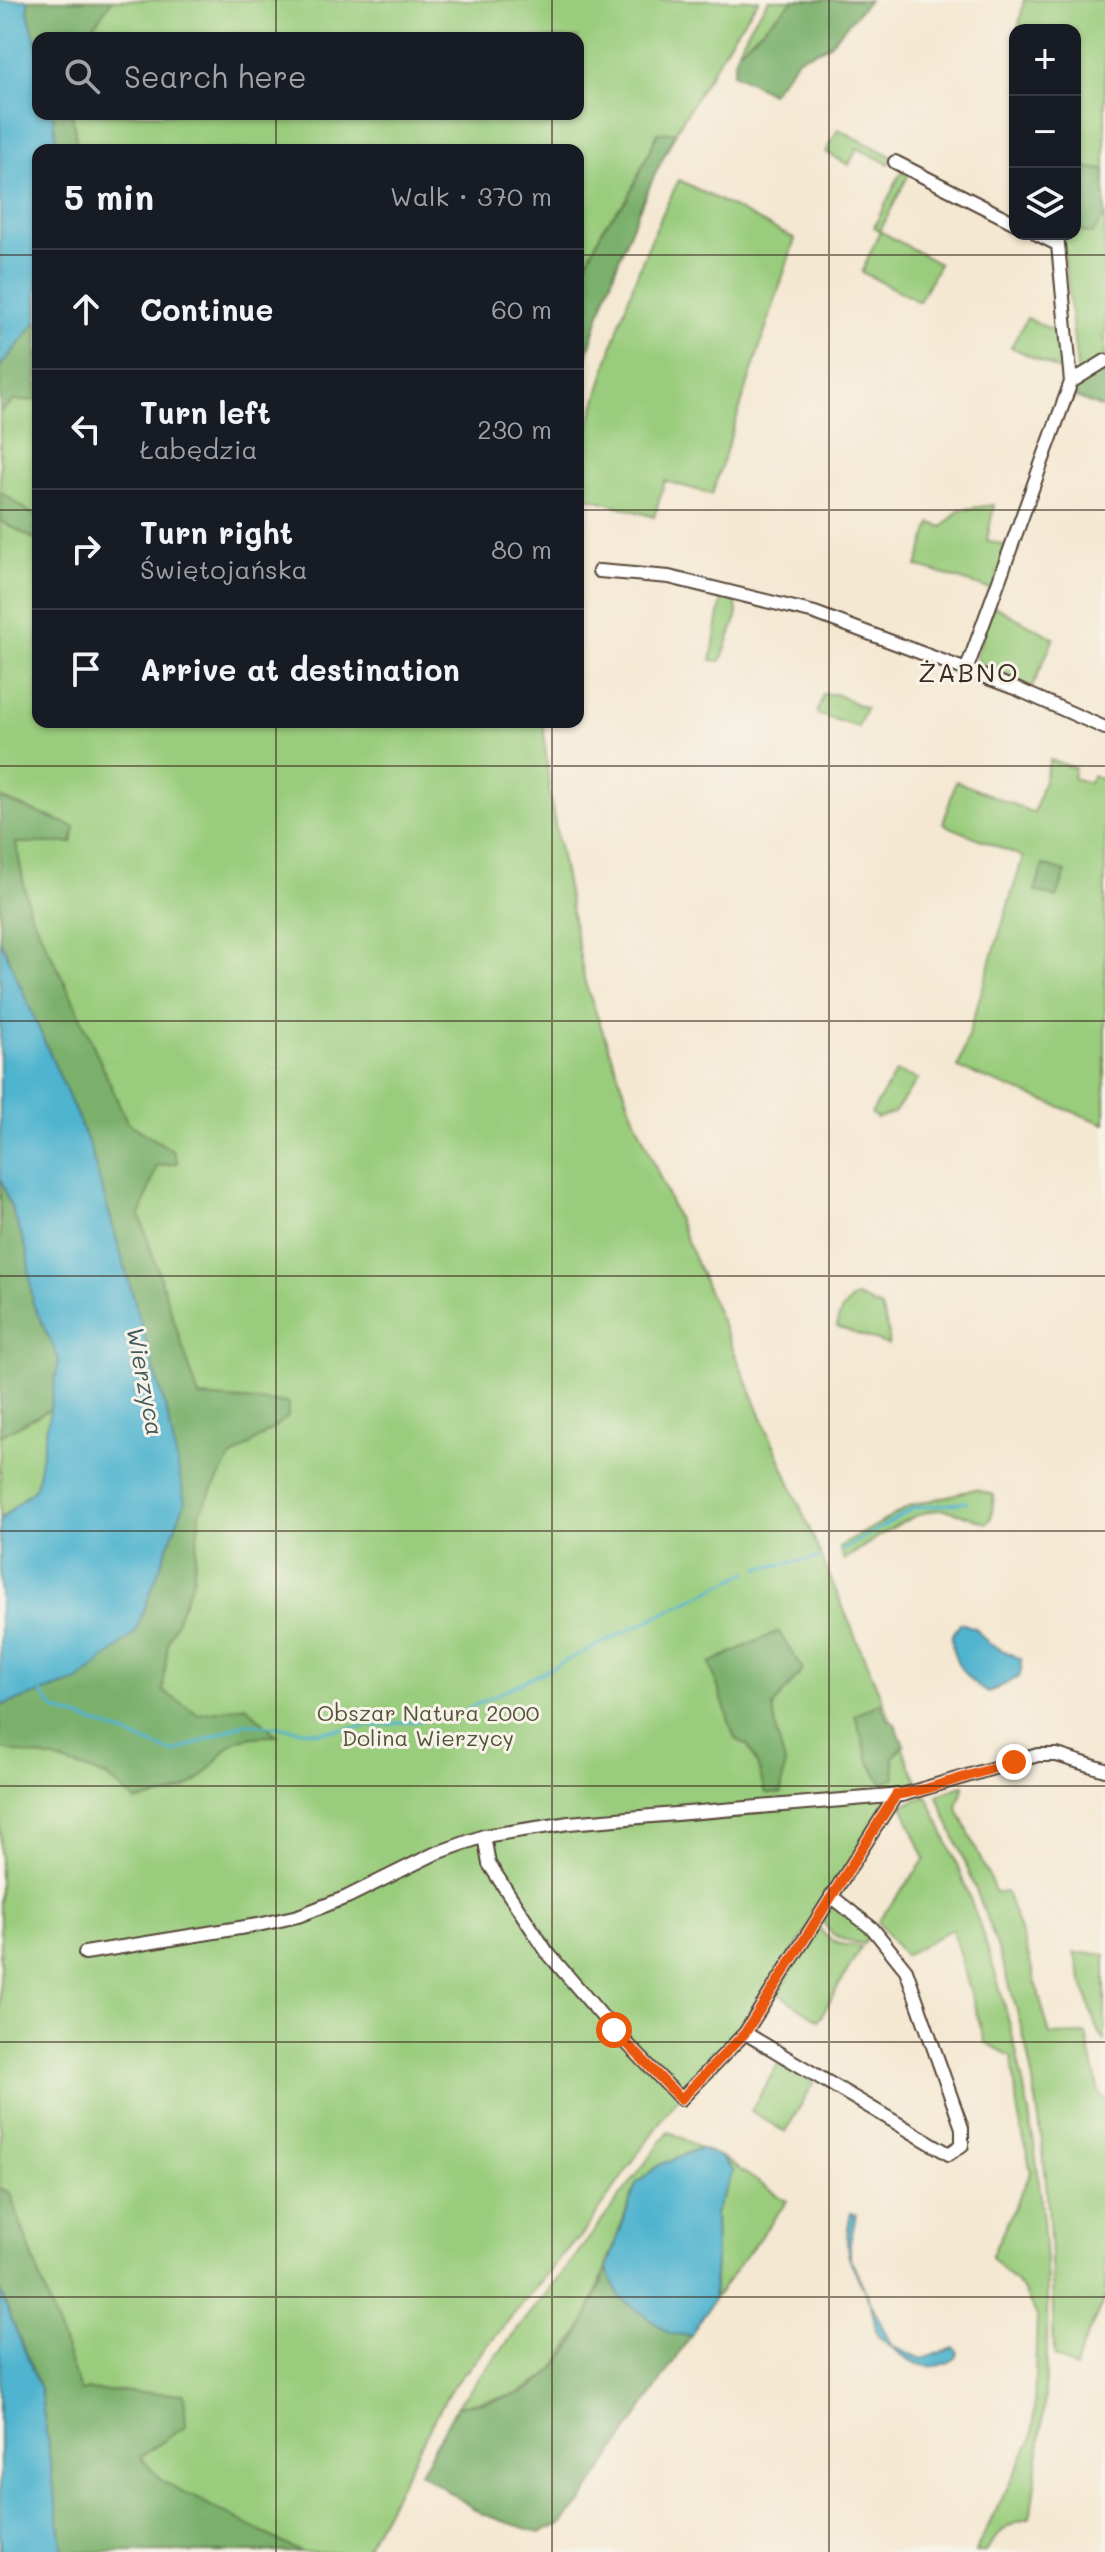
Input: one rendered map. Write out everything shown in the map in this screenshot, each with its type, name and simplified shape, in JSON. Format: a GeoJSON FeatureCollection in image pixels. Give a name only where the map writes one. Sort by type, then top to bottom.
{"type":"FeatureCollection","features":[{"type":"Feature","properties":{"kind":"street"},"geometry":{"type":"LineString","coordinates":[[895,162],[1009,220]]}},
{"type":"Feature","properties":{"kind":"street"},"geometry":{"type":"LineString","coordinates":[[966,671],[1071,382],[1057,240]]}},
{"type":"Feature","properties":{"kind":"street"},"geometry":{"type":"LineString","coordinates":[[1071,382],[1105,361]]}},
{"type":"Feature","properties":{"kind":"street"},"geometry":{"type":"LineString","coordinates":[[599,571],[669,577],[815,613],[1059,706],[1105,728]]}},
{"type":"Feature","properties":{"kind":"street"},"geometry":{"type":"LineString","coordinates":[[85,1953],[298,1916],[347,1897],[416,1862],[484,1836],[569,1823],[896,1795],[1038,1755],[1057,1755],[1105,1770]]}},
{"type":"Feature","properties":{"kind":"street"},"geometry":{"type":"LineString","coordinates":[[484,1836],[489,1864],[547,1952],[614,2030],[681,2099],[745,2033],[896,1795]]}},
{"type":"Feature","properties":{"kind":"street"},"geometry":{"type":"LineString","coordinates":[[745,2033],[949,2154],[962,2145],[962,2128],[906,1970],[873,1929],[831,1896]]}},
{"type":"Feature","properties":{"kind":"green space","name":"Obszar Natura 2000 Dolina Wierzycy"},"geometry":{"type":"Polygon","coordinates":[[[0,0],[759,0],[735,33],[659,159],[615,263],[584,362],[584,144],[32,144],[32,728],[544,728],[550,798],[585,983],[635,1119],[919,1786],[905,1790],[731,2040],[671,2106],[577,2242],[575,2240],[449,2392],[364,2552],[0,2552],[0,0]]]}},
{"type":"Feature","properties":{"kind":"green space"},"geometry":{"type":"Polygon","coordinates":[[[29,0],[112,0],[89,32],[33,32],[27,8],[29,0]]]}},
{"type":"Feature","properties":{"kind":"green space"},"geometry":{"type":"Polygon","coordinates":[[[769,0],[794,0],[737,52],[752,23],[769,0]]]}},
{"type":"Feature","properties":{"kind":"green space"},"geometry":{"type":"Polygon","coordinates":[[[794,0],[869,0],[828,46],[799,58],[771,93],[733,73],[737,52],[794,0]]]}},
{"type":"Feature","properties":{"kind":"green space"},"geometry":{"type":"Polygon","coordinates":[[[1024,0],[1105,0],[1105,355],[1078,376],[1063,240],[1081,240],[1081,24],[1019,24],[1024,0]]]}},
{"type":"Feature","properties":{"kind":"green space"},"geometry":{"type":"Polygon","coordinates":[[[54,120],[73,120],[77,144],[56,144],[54,120]]]}},
{"type":"Feature","properties":{"kind":"green space"},"geometry":{"type":"Polygon","coordinates":[[[838,129],[893,157],[889,164],[857,148],[849,165],[826,152],[838,129]]]}},
{"type":"Feature","properties":{"kind":"green space"},"geometry":{"type":"Polygon","coordinates":[[[676,132],[620,258],[584,368],[584,268],[604,226],[627,199],[658,133],[676,132]]]}},
{"type":"Feature","properties":{"kind":"green space"},"geometry":{"type":"Polygon","coordinates":[[[1089,168],[1105,170],[1105,216],[1092,234],[1081,231],[1081,172],[1089,168]]]}},
{"type":"Feature","properties":{"kind":"green space"},"geometry":{"type":"Polygon","coordinates":[[[902,171],[909,174],[880,231],[874,227],[902,171]]]}},
{"type":"Feature","properties":{"kind":"green space"},"geometry":{"type":"Polygon","coordinates":[[[679,180],[795,239],[712,494],[665,481],[654,517],[584,496],[584,447],[623,314],[654,233],[679,180]]]}},
{"type":"Feature","properties":{"kind":"green space"},"geometry":{"type":"Polygon","coordinates":[[[880,231],[939,264],[919,302],[862,272],[880,231]]]}},
{"type":"Feature","properties":{"kind":"green space"},"geometry":{"type":"Polygon","coordinates":[[[1027,318],[1060,336],[1066,373],[1011,347],[1027,318]]]}},
{"type":"Feature","properties":{"kind":"green space"},"geometry":{"type":"Polygon","coordinates":[[[32,327],[32,400],[14,401],[0,412],[0,367],[32,327]]]}},
{"type":"Feature","properties":{"kind":"green space"},"geometry":{"type":"Polygon","coordinates":[[[1105,369],[1105,409],[1073,396],[1079,384],[1105,369]]]}},
{"type":"Feature","properties":{"kind":"green space"},"geometry":{"type":"Polygon","coordinates":[[[0,491],[32,514],[32,538],[0,521],[0,491]]]}},
{"type":"Feature","properties":{"kind":"green space"},"geometry":{"type":"Polygon","coordinates":[[[994,505],[987,540],[1007,546],[993,590],[917,566],[931,523],[943,527],[959,510],[994,505]]]}},
{"type":"Feature","properties":{"kind":"green space"},"geometry":{"type":"Polygon","coordinates":[[[722,597],[736,601],[737,617],[721,661],[711,660],[722,597]]]}},
{"type":"Feature","properties":{"kind":"green space"},"geometry":{"type":"Polygon","coordinates":[[[994,606],[1054,638],[1032,688],[983,671],[976,655],[994,606]]]}},
{"type":"Feature","properties":{"kind":"green space"},"geometry":{"type":"Polygon","coordinates":[[[823,694],[835,694],[866,708],[858,727],[817,714],[823,694]]]}},
{"type":"Feature","properties":{"kind":"green space"},"geometry":{"type":"Polygon","coordinates":[[[1050,760],[1075,768],[1073,778],[1089,783],[1093,775],[1105,781],[1105,1124],[958,1068],[1023,857],[943,824],[956,781],[1034,813],[1050,760]]]}},
{"type":"Feature","properties":{"kind":"green space"},"geometry":{"type":"Polygon","coordinates":[[[0,798],[75,827],[72,843],[16,843],[29,910],[71,995],[127,1122],[173,1151],[178,1163],[157,1166],[140,1216],[199,1397],[288,1403],[288,1417],[229,1460],[200,1512],[193,1580],[168,1641],[163,1691],[198,1714],[246,1706],[277,1736],[258,1736],[236,1742],[189,1787],[136,1801],[106,1776],[54,1759],[0,1749],[0,1706],[78,1681],[168,1417],[89,1144],[0,939],[0,798]]]}},
{"type":"Feature","properties":{"kind":"green space"},"geometry":{"type":"Polygon","coordinates":[[[1043,865],[1066,872],[1057,898],[1035,891],[1043,865]]]}},
{"type":"Feature","properties":{"kind":"green space"},"geometry":{"type":"Polygon","coordinates":[[[896,1072],[918,1079],[894,1113],[877,1118],[871,1114],[896,1072]]]}},
{"type":"Feature","properties":{"kind":"green space"},"geometry":{"type":"Polygon","coordinates":[[[0,1177],[27,1251],[33,1304],[59,1359],[50,1409],[0,1436],[0,1177]]]}},
{"type":"Feature","properties":{"kind":"green space"},"geometry":{"type":"Polygon","coordinates":[[[857,1297],[881,1308],[889,1334],[888,1345],[837,1327],[843,1309],[857,1297]]]}},
{"type":"Feature","properties":{"kind":"green space"},"geometry":{"type":"Polygon","coordinates":[[[974,1489],[994,1495],[991,1519],[986,1523],[960,1513],[932,1511],[892,1528],[844,1560],[839,1547],[910,1506],[974,1489]]]}},
{"type":"Feature","properties":{"kind":"green space"},"geometry":{"type":"Polygon","coordinates":[[[778,1631],[803,1670],[773,1706],[785,1763],[781,1794],[765,1793],[748,1745],[735,1739],[710,1663],[778,1631]]]}},
{"type":"Feature","properties":{"kind":"green space"},"geometry":{"type":"Polygon","coordinates":[[[881,1703],[886,1718],[895,1724],[904,1745],[893,1757],[895,1778],[883,1784],[869,1761],[855,1715],[881,1703]]]}},
{"type":"Feature","properties":{"kind":"green space"},"geometry":{"type":"Polygon","coordinates":[[[964,1785],[957,1807],[996,1893],[1006,1892],[1027,1951],[1050,2035],[1086,2034],[1099,2092],[1105,2099],[1105,2298],[1080,2351],[1075,2369],[1054,2356],[1046,2178],[1023,2035],[992,1931],[937,1795],[964,1785]]]}},
{"type":"Feature","properties":{"kind":"green space"},"geometry":{"type":"Polygon","coordinates":[[[927,1796],[958,1867],[1006,2012],[1024,2087],[1037,2162],[1044,2239],[1047,2316],[1045,2393],[1031,2514],[1029,2519],[1004,2530],[985,2552],[975,2552],[1033,2437],[1037,2316],[1024,2291],[991,2257],[1031,2172],[1018,2114],[1012,2057],[985,2042],[952,1929],[904,1956],[878,1922],[925,1859],[902,1805],[927,1796]]]}},
{"type":"Feature","properties":{"kind":"green space"},"geometry":{"type":"Polygon","coordinates":[[[832,1905],[870,1932],[864,1944],[844,1940],[829,1930],[822,1919],[832,1905]]]}},
{"type":"Feature","properties":{"kind":"green space"},"geometry":{"type":"Polygon","coordinates":[[[818,1925],[831,1940],[861,1947],[819,2020],[778,1994],[818,1925]]]}},
{"type":"Feature","properties":{"kind":"green space"},"geometry":{"type":"Polygon","coordinates":[[[1074,1953],[1105,1954],[1105,2041],[1096,2027],[1074,1953]]]}},
{"type":"Feature","properties":{"kind":"green space"},"geometry":{"type":"Polygon","coordinates":[[[779,2062],[814,2083],[785,2132],[751,2111],[779,2062]]]}},
{"type":"Feature","properties":{"kind":"green space"},"geometry":{"type":"Polygon","coordinates":[[[669,2131],[700,2148],[659,2165],[636,2184],[587,2319],[551,2374],[515,2395],[457,2406],[572,2261],[669,2131]]]}},
{"type":"Feature","properties":{"kind":"green space"},"geometry":{"type":"Polygon","coordinates":[[[719,2156],[787,2201],[713,2300],[715,2214],[733,2172],[719,2156]]]}},
{"type":"Feature","properties":{"kind":"green space"},"geometry":{"type":"Polygon","coordinates":[[[0,2188],[10,2193],[80,2390],[184,2394],[186,2426],[140,2457],[162,2481],[301,2552],[63,2552],[40,2389],[0,2291],[0,2188]]]}},
{"type":"Feature","properties":{"kind":"green space"},"geometry":{"type":"Polygon","coordinates":[[[607,2269],[619,2296],[670,2334],[691,2335],[580,2504],[562,2524],[540,2533],[482,2514],[420,2473],[457,2406],[513,2396],[532,2388],[548,2376],[573,2344],[607,2269]]]}},
{"type":"Feature","properties":{"kind":"water"},"geometry":{"type":"Polygon","coordinates":[[[0,0],[29,0],[27,9],[33,32],[32,120],[54,120],[56,144],[32,144],[32,327],[0,367],[0,0]]]}},
{"type":"Feature","properties":{"kind":"water","name":"Wierzyca"},"geometry":{"type":"Polygon","coordinates":[[[0,939],[89,1144],[168,1417],[185,1502],[135,1633],[78,1681],[0,1706],[0,1520],[36,1487],[59,1359],[33,1304],[27,1251],[0,1177],[0,939]]]}},
{"type":"Feature","properties":{"kind":"water"},"geometry":{"type":"Polygon","coordinates":[[[961,1623],[975,1628],[989,1644],[1021,1659],[1019,1677],[988,1693],[973,1682],[961,1669],[952,1644],[952,1635],[961,1623]]]}},
{"type":"Feature","properties":{"kind":"water"},"geometry":{"type":"Polygon","coordinates":[[[700,2148],[719,2156],[733,2172],[715,2214],[713,2300],[691,2335],[670,2334],[619,2296],[607,2269],[636,2184],[659,2165],[700,2148]]]}},
{"type":"Feature","properties":{"kind":"water"},"geometry":{"type":"Polygon","coordinates":[[[851,2213],[856,2215],[850,2259],[847,2242],[851,2213]]]}},
{"type":"Feature","properties":{"kind":"water"},"geometry":{"type":"Polygon","coordinates":[[[850,2259],[891,2345],[922,2359],[954,2348],[958,2352],[956,2358],[945,2364],[925,2366],[906,2358],[878,2336],[871,2305],[850,2259]]]}},
{"type":"Feature","properties":{"kind":"water"},"geometry":{"type":"Polygon","coordinates":[[[0,2291],[40,2389],[63,2552],[0,2552],[0,2291]]]}},
{"type":"Feature","properties":{"kind":"waterway"},"geometry":{"type":"LineString","coordinates":[[841,1551],[914,1508],[967,1502]]}},
{"type":"Feature","properties":{"kind":"waterway"},"geometry":{"type":"LineString","coordinates":[[759,1568],[819,1558]]}},
{"type":"Feature","properties":{"kind":"waterway"},"geometry":{"type":"LineString","coordinates":[[41,1692],[55,1710],[174,1753],[245,1723],[319,1732],[451,1717],[748,1572]]}},
{"type":"Feature","properties":{"kind":"district","name":"ŻABNO"},"geometry":{"type":"Point","coordinates":[969,672]}},
{"type":"Feature","properties":{"kind":"route"},"geometry":{"type":"LineString","coordinates":[[614,2030],[681,2099],[733,2048],[762,2009],[808,1930],[896,1795],[1014,1762]]}}]}
